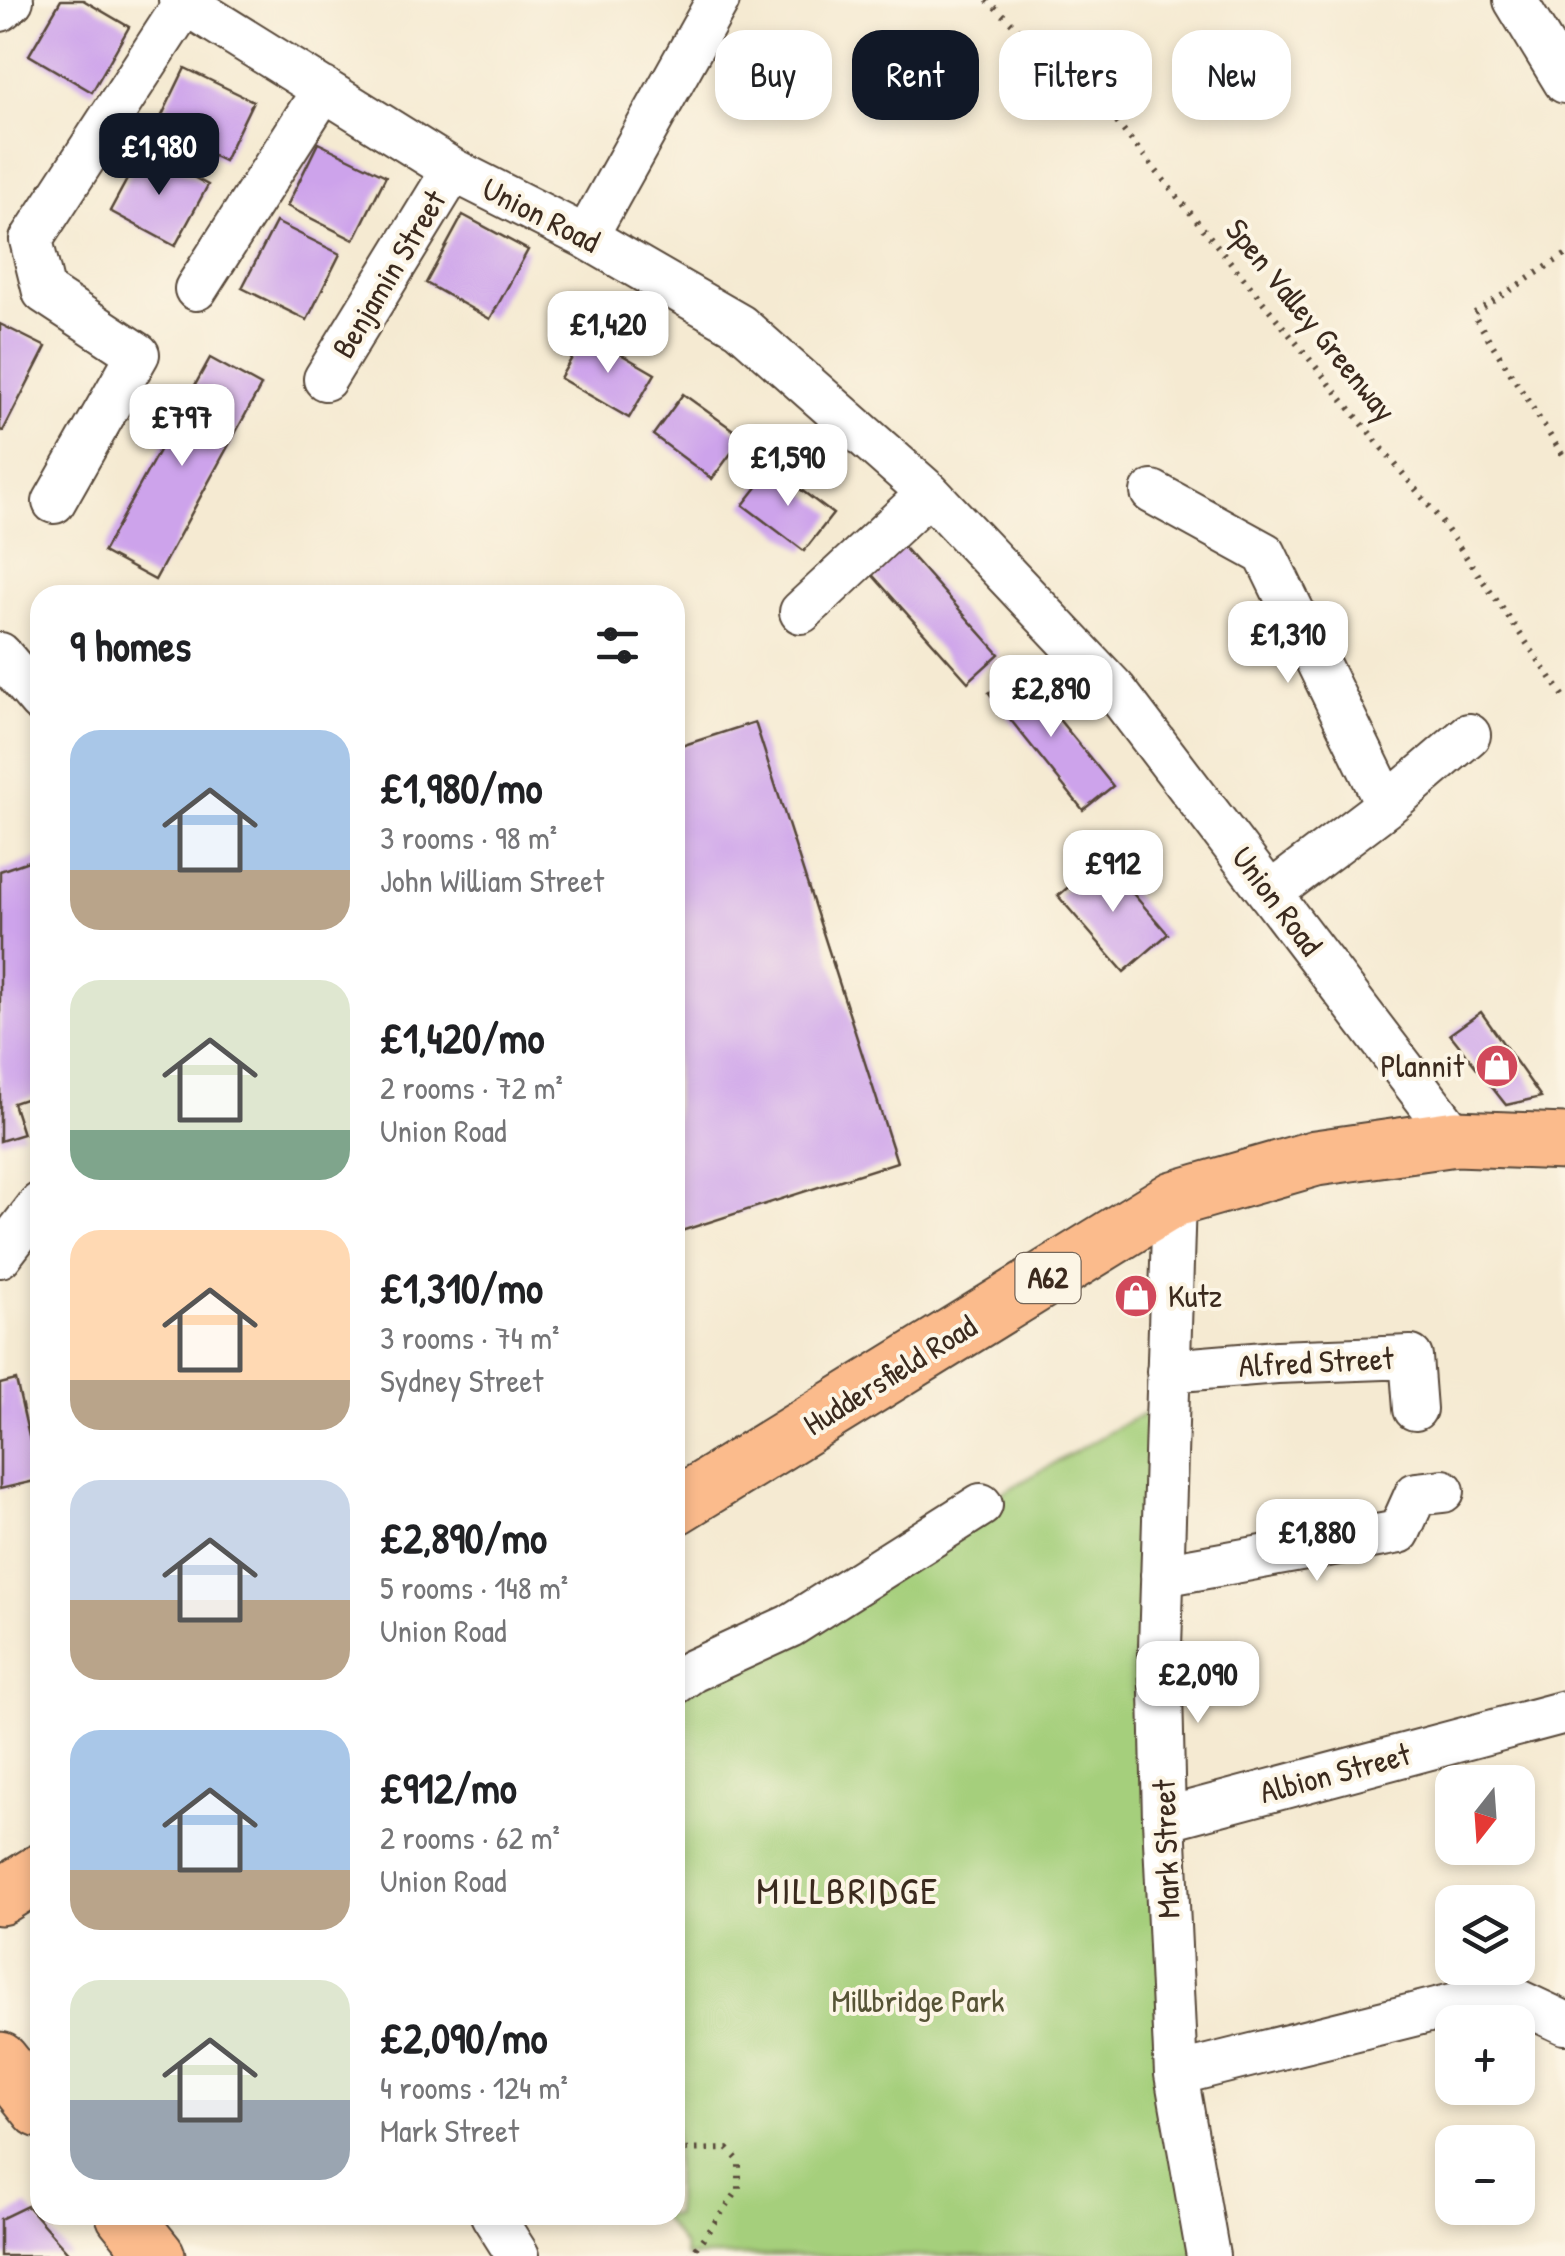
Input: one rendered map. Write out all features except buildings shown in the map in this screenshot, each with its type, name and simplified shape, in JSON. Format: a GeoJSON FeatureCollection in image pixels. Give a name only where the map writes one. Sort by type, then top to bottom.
{"type":"FeatureCollection","features":[{"type":"Feature","properties":{"kind":"main road","name":"Huddersfield Road"},"geometry":{"type":"LineString","coordinates":[[685,1501],[1174,1199],[1316,1158],[1456,1138],[1565,1142]]}},
{"type":"Feature","properties":{"kind":"main road"},"geometry":{"type":"LineString","coordinates":[[0,1897],[30,1878]]}},
{"type":"Feature","properties":{"kind":"main road"},"geometry":{"type":"LineString","coordinates":[[0,2060],[30,2098]]}},
{"type":"Feature","properties":{"kind":"main road"},"geometry":{"type":"LineString","coordinates":[[132,2225],[157,2256]]}},
{"type":"Feature","properties":{"kind":"street"},"geometry":{"type":"LineString","coordinates":[[0,10],[12,0]]}},
{"type":"Feature","properties":{"kind":"street"},"geometry":{"type":"LineString","coordinates":[[586,237],[718,0]]}},
{"type":"Feature","properties":{"kind":"street"},"geometry":{"type":"LineString","coordinates":[[1515,0],[1561,69]]}},
{"type":"Feature","properties":{"kind":"street"},"geometry":{"type":"LineString","coordinates":[[54,502],[138,354],[44,292],[31,240],[182,2]]}},
{"type":"Feature","properties":{"kind":"street","name":"Union Road"},"geometry":{"type":"LineString","coordinates":[[182,2],[453,170],[586,237],[740,326],[929,493],[1115,690],[1456,1138]]}},
{"type":"Feature","properties":{"kind":"street"},"geometry":{"type":"LineString","coordinates":[[196,288],[324,89]]}},
{"type":"Feature","properties":{"kind":"street","name":"Benjamin Street"},"geometry":{"type":"LineString","coordinates":[[326,379],[453,170]]}},
{"type":"Feature","properties":{"kind":"street"},"geometry":{"type":"LineString","coordinates":[[1152,492],[1265,554],[1386,805]]}},
{"type":"Feature","properties":{"kind":"street"},"geometry":{"type":"LineString","coordinates":[[801,612],[929,493]]}},
{"type":"Feature","properties":{"kind":"street"},"geometry":{"type":"LineString","coordinates":[[0,654],[30,689]]}},
{"type":"Feature","properties":{"kind":"street"},"geometry":{"type":"LineString","coordinates":[[1271,893],[1469,735]]}},
{"type":"Feature","properties":{"kind":"street","name":"Mark Street"},"geometry":{"type":"LineString","coordinates":[[1174,1199],[1160,1648],[1164,1819],[1176,2074],[1208,2256]]}},
{"type":"Feature","properties":{"kind":"street"},"geometry":{"type":"LineString","coordinates":[[0,1256],[30,1217]]}},
{"type":"Feature","properties":{"kind":"street","name":"Alfred Street"},"geometry":{"type":"LineString","coordinates":[[1168,1371],[1411,1357],[1414,1409]]}},
{"type":"Feature","properties":{"kind":"street"},"geometry":{"type":"LineString","coordinates":[[1162,1576],[1399,1532],[1416,1494],[1443,1492]]}},
{"type":"Feature","properties":{"kind":"street"},"geometry":{"type":"LineString","coordinates":[[685,1676],[790,1626],[981,1505]]}},
{"type":"Feature","properties":{"kind":"street","name":"Albion Street"},"geometry":{"type":"LineString","coordinates":[[1164,1819],[1565,1712]]}},
{"type":"Feature","properties":{"kind":"street"},"geometry":{"type":"LineString","coordinates":[[1176,2074],[1501,1993],[1565,2023]]}},
{"type":"Feature","properties":{"kind":"street"},"geometry":{"type":"LineString","coordinates":[[498,2225],[518,2256]]}},
{"type":"Feature","properties":{"kind":"path","name":"Spen Valley Greenway"},"geometry":{"type":"LineString","coordinates":[[987,0],[1110,112],[1438,518],[1565,698]]}},
{"type":"Feature","properties":{"kind":"path"},"geometry":{"type":"LineString","coordinates":[[1565,256],[1473,314],[1565,458]]}},
{"type":"Feature","properties":{"kind":"path"},"geometry":{"type":"LineString","coordinates":[[685,2150],[728,2150],[739,2161],[740,2189],[690,2256]]}},
{"type":"Feature","properties":{"kind":"green space","name":"Millbridge Park"},"geometry":{"type":"Polygon","coordinates":[[[1157,1409],[1195,2256],[685,2256],[684,2246],[668,2225],[685,2225],[685,1693],[981,1505],[1157,1409]]]}},
{"type":"Feature","properties":{"kind":"place","name":"Plannit"},"geometry":{"type":"Point","coordinates":[1497,1066]}},
{"type":"Feature","properties":{"kind":"place","name":"Kutz"},"geometry":{"type":"Point","coordinates":[1136,1296]}},
{"type":"Feature","properties":{"kind":"district","name":"MILLBRIDGE"},"geometry":{"type":"Point","coordinates":[848,1891]}}]}
